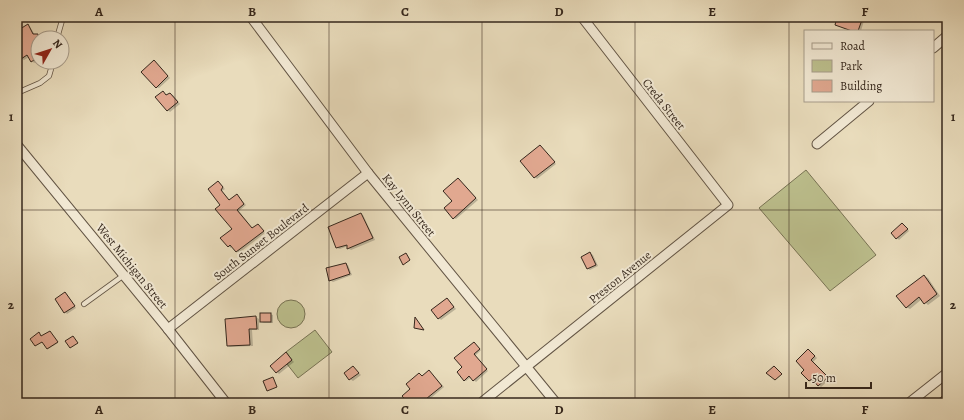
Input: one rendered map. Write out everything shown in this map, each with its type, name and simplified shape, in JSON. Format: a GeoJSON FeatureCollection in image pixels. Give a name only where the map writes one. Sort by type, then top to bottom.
{"type":"FeatureCollection","features":[{"type":"Feature","properties":{"kind":"street","name":"Kay Lynn Street"},"geometry":{"type":"LineString","coordinates":[[251,17],[368,173],[556,403]]}},
{"type":"Feature","properties":{"kind":"street","name":"Creda Street"},"geometry":{"type":"LineString","coordinates":[[582,17],[728,205]]}},
{"type":"Feature","properties":{"kind":"street"},"geometry":{"type":"LineString","coordinates":[[934,47],[947,36]]}},
{"type":"Feature","properties":{"kind":"street"},"geometry":{"type":"LineString","coordinates":[[817,144],[868,102]]}},
{"type":"Feature","properties":{"kind":"street","name":"West Michigan Street"},"geometry":{"type":"LineString","coordinates":[[17,145],[168,329],[226,403]]}},
{"type":"Feature","properties":{"kind":"street","name":"South Sunset Boulevard"},"geometry":{"type":"LineString","coordinates":[[168,329],[368,173]]}},
{"type":"Feature","properties":{"kind":"street","name":"Preston Avenue"},"geometry":{"type":"LineString","coordinates":[[481,403],[728,205]]}},
{"type":"Feature","properties":{"kind":"street"},"geometry":{"type":"LineString","coordinates":[[909,403],[947,373]]}},
{"type":"Feature","properties":{"kind":"lane"},"geometry":{"type":"LineString","coordinates":[[59,30],[63,17]]}},
{"type":"Feature","properties":{"kind":"lane"},"geometry":{"type":"LineString","coordinates":[[17,93],[40,83],[49,76],[51,70]]}},
{"type":"Feature","properties":{"kind":"lane"},"geometry":{"type":"LineString","coordinates":[[84,304],[124,275]]}},
{"type":"Feature","properties":{"kind":"green space"},"geometry":{"type":"Polygon","coordinates":[[[806,170],[876,255],[830,291],[759,208],[806,170]]]}},
{"type":"Feature","properties":{"kind":"green space"},"geometry":{"type":"Polygon","coordinates":[[[291,300],[301,304],[305,314],[301,324],[291,328],[281,324],[277,314],[281,304],[291,300]]]}},
{"type":"Feature","properties":{"kind":"green space"},"geometry":{"type":"Polygon","coordinates":[[[315,330],[332,352],[298,378],[287,364],[292,360],[286,352],[315,330]]]}},
{"type":"Feature","properties":{"kind":"green space"},"geometry":{"type":"Polygon","coordinates":[[[947,392],[947,403],[934,403],[947,392]]]}},
{"type":"Feature","properties":{"kind":"building"},"geometry":{"type":"Polygon","coordinates":[[[837,17],[863,17],[858,30],[849,30],[835,25],[837,17]]]}},
{"type":"Feature","properties":{"kind":"building"},"geometry":{"type":"Polygon","coordinates":[[[28,24],[31,30],[30,60],[27,55],[21,59],[17,53],[17,31],[28,24]]]}},
{"type":"Feature","properties":{"kind":"building"},"geometry":{"type":"Polygon","coordinates":[[[154,60],[168,76],[156,88],[141,72],[154,60]]]}},
{"type":"Feature","properties":{"kind":"building"},"geometry":{"type":"Polygon","coordinates":[[[163,91],[166,95],[170,93],[178,102],[167,111],[155,97],[163,91]]]}},
{"type":"Feature","properties":{"kind":"building"},"geometry":{"type":"Polygon","coordinates":[[[540,145],[555,162],[534,178],[520,161],[540,145]]]}},
{"type":"Feature","properties":{"kind":"building"},"geometry":{"type":"Polygon","coordinates":[[[458,178],[476,198],[453,219],[444,208],[452,201],[443,191],[458,178]]]}},
{"type":"Feature","properties":{"kind":"building"},"geometry":{"type":"Polygon","coordinates":[[[218,181],[223,187],[221,190],[229,200],[237,194],[244,204],[237,210],[252,228],[258,224],[264,231],[236,252],[230,245],[228,247],[220,238],[232,229],[215,209],[220,205],[208,189],[218,181]]]}},
{"type":"Feature","properties":{"kind":"building"},"geometry":{"type":"Polygon","coordinates":[[[361,213],[373,238],[347,249],[347,245],[336,248],[328,227],[361,213]]]}},
{"type":"Feature","properties":{"kind":"building"},"geometry":{"type":"Polygon","coordinates":[[[902,223],[908,229],[896,239],[891,233],[902,223]]]}},
{"type":"Feature","properties":{"kind":"building"},"geometry":{"type":"Polygon","coordinates":[[[590,252],[596,265],[587,269],[581,257],[590,252]]]}},
{"type":"Feature","properties":{"kind":"building"},"geometry":{"type":"Polygon","coordinates":[[[406,253],[410,260],[403,265],[399,257],[406,253]]]}},
{"type":"Feature","properties":{"kind":"building"},"geometry":{"type":"Polygon","coordinates":[[[346,263],[350,274],[329,281],[326,268],[346,263]]]}},
{"type":"Feature","properties":{"kind":"building"},"geometry":{"type":"Polygon","coordinates":[[[924,275],[937,294],[924,304],[919,297],[906,308],[896,296],[924,275]]]}},
{"type":"Feature","properties":{"kind":"building"},"geometry":{"type":"Polygon","coordinates":[[[65,292],[75,306],[64,313],[55,299],[65,292]]]}},
{"type":"Feature","properties":{"kind":"building"},"geometry":{"type":"Polygon","coordinates":[[[447,298],[454,307],[438,319],[431,310],[447,298]]]}},
{"type":"Feature","properties":{"kind":"building"},"geometry":{"type":"Polygon","coordinates":[[[260,313],[271,313],[271,322],[260,322],[260,313]]]}},
{"type":"Feature","properties":{"kind":"building"},"geometry":{"type":"Polygon","coordinates":[[[256,316],[257,329],[249,329],[250,345],[227,346],[225,319],[256,316]]]}},
{"type":"Feature","properties":{"kind":"building"},"geometry":{"type":"Polygon","coordinates":[[[415,317],[424,330],[414,328],[415,317]]]}},
{"type":"Feature","properties":{"kind":"building"},"geometry":{"type":"Polygon","coordinates":[[[50,331],[58,342],[47,349],[42,342],[35,346],[30,339],[39,332],[41,336],[50,331]]]}},
{"type":"Feature","properties":{"kind":"building"},"geometry":{"type":"Polygon","coordinates":[[[73,336],[78,343],[70,348],[65,341],[73,336]]]}},
{"type":"Feature","properties":{"kind":"building"},"geometry":{"type":"Polygon","coordinates":[[[474,342],[480,349],[474,354],[487,369],[473,381],[469,376],[464,381],[457,372],[462,367],[454,358],[474,342]]]}},
{"type":"Feature","properties":{"kind":"building"},"geometry":{"type":"Polygon","coordinates":[[[808,349],[815,356],[811,360],[828,377],[818,386],[812,379],[809,381],[801,373],[804,370],[796,361],[808,349]]]}},
{"type":"Feature","properties":{"kind":"building"},"geometry":{"type":"Polygon","coordinates":[[[286,352],[292,360],[276,373],[270,366],[286,352]]]}},
{"type":"Feature","properties":{"kind":"building"},"geometry":{"type":"Polygon","coordinates":[[[353,366],[359,373],[349,380],[344,373],[353,366]]]}},
{"type":"Feature","properties":{"kind":"building"},"geometry":{"type":"Polygon","coordinates":[[[774,366],[782,374],[775,380],[766,373],[774,366]]]}},
{"type":"Feature","properties":{"kind":"building"},"geometry":{"type":"Polygon","coordinates":[[[429,370],[442,386],[421,403],[408,403],[402,396],[410,389],[406,384],[419,373],[422,376],[429,370]]]}},
{"type":"Feature","properties":{"kind":"building"},"geometry":{"type":"Polygon","coordinates":[[[273,377],[277,387],[267,391],[263,381],[273,377]]]}}]}
